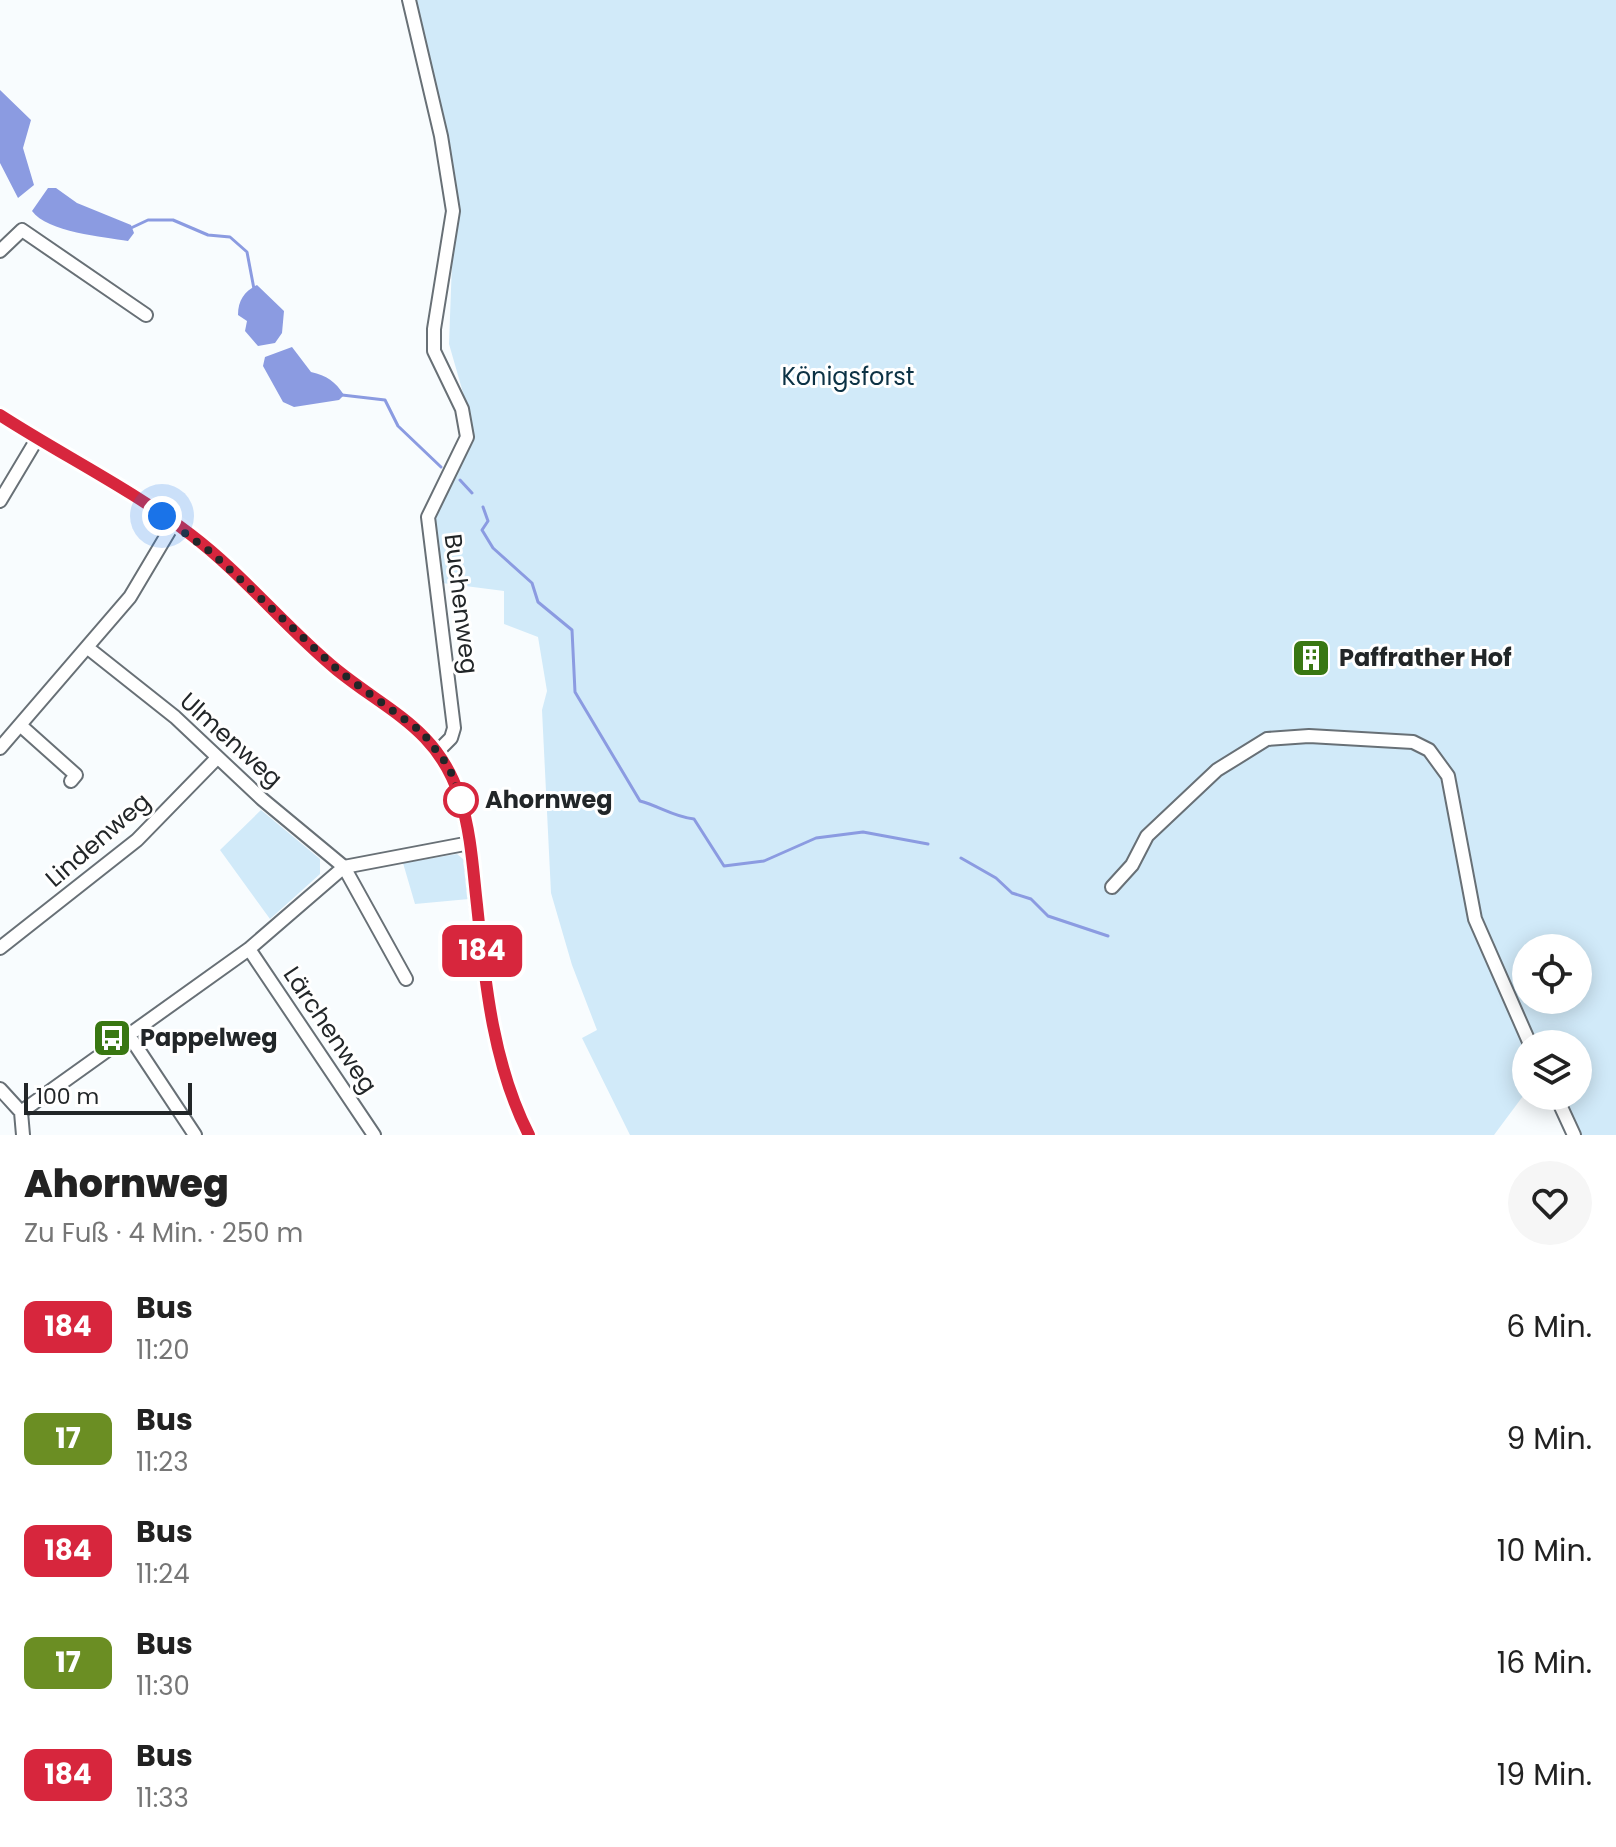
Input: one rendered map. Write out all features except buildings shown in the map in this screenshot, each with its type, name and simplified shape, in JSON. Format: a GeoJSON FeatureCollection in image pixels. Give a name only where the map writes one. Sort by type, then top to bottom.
{"type":"FeatureCollection","features":[{"type":"Feature","properties":{"kind":"street","name":"Buchenweg"},"geometry":{"type":"LineString","coordinates":[[409,0],[441,136],[453,211],[434,329],[434,351],[466,424],[463,449],[428,517],[454,728],[451,738],[439,750]]}},
{"type":"Feature","properties":{"kind":"street"},"geometry":{"type":"LineString","coordinates":[[0,251],[22,230],[146,315]]}},
{"type":"Feature","properties":{"kind":"street"},"geometry":{"type":"LineString","coordinates":[[0,415],[174,523],[212,553],[340,672],[422,732],[439,750],[457,789],[470,843],[486,990],[503,1065],[529,1135]]}},
{"type":"Feature","properties":{"kind":"street"},"geometry":{"type":"LineString","coordinates":[[0,501],[37,439]]}},
{"type":"Feature","properties":{"kind":"street"},"geometry":{"type":"LineString","coordinates":[[0,748],[130,597],[174,523]]}},
{"type":"Feature","properties":{"kind":"street","name":"Ulmenweg"},"geometry":{"type":"LineString","coordinates":[[88,648],[175,717],[217,758],[344,867]]}},
{"type":"Feature","properties":{"kind":"street"},"geometry":{"type":"LineString","coordinates":[[20,725],[76,775],[71,781]]}},
{"type":"Feature","properties":{"kind":"street"},"geometry":{"type":"LineString","coordinates":[[1112,887],[1132,865],[1147,836],[1217,770],[1267,739],[1309,736],[1413,742],[1429,750],[1448,776],[1475,919],[1524,1030]]}},
{"type":"Feature","properties":{"kind":"street","name":"Lindenweg"},"geometry":{"type":"LineString","coordinates":[[0,948],[137,840],[217,758]]}},
{"type":"Feature","properties":{"kind":"street"},"geometry":{"type":"LineString","coordinates":[[21,1112],[249,949],[344,867],[470,843]]}},
{"type":"Feature","properties":{"kind":"street"},"geometry":{"type":"LineString","coordinates":[[344,867],[406,979]]}},
{"type":"Feature","properties":{"kind":"street","name":"Lärchenweg"},"geometry":{"type":"LineString","coordinates":[[249,949],[374,1135]]}},
{"type":"Feature","properties":{"kind":"street"},"geometry":{"type":"LineString","coordinates":[[130,1037],[195,1135]]}},
{"type":"Feature","properties":{"kind":"street"},"geometry":{"type":"LineString","coordinates":[[0,1089],[21,1112],[23,1135]]}},
{"type":"Feature","properties":{"kind":"street"},"geometry":{"type":"LineString","coordinates":[[1562,1110],[1574,1135]]}},
{"type":"Feature","properties":{"kind":"green space","name":"Königsforst"},"geometry":{"type":"Polygon","coordinates":[[[404,0],[1616,0],[1616,1135],[1580,1135],[1568,1110],[1592,1110],[1592,1030],[1512,1030],[1513,1110],[1494,1135],[630,1135],[582,1038],[597,1030],[572,965],[551,893],[542,710],[547,691],[538,637],[504,624],[504,591],[442,583],[433,524],[447,483],[473,442],[472,424],[449,344],[454,208],[404,0]]]}},
{"type":"Feature","properties":{"kind":"green space"},"geometry":{"type":"Polygon","coordinates":[[[261,810],[320,859],[320,874],[270,919],[220,850],[261,810]]]}},
{"type":"Feature","properties":{"kind":"green space"},"geometry":{"type":"Polygon","coordinates":[[[457,854],[463,859],[469,899],[415,904],[403,863],[457,854]]]}},
{"type":"Feature","properties":{"kind":"water"},"geometry":{"type":"Polygon","coordinates":[[[0,90],[31,120],[23,148],[34,185],[18,198],[0,163],[0,90]]]}},
{"type":"Feature","properties":{"kind":"water"},"geometry":{"type":"Polygon","coordinates":[[[48,188],[56,188],[77,203],[131,225],[134,233],[128,241],[50,224],[32,211],[48,188]]]}},
{"type":"Feature","properties":{"kind":"water"},"geometry":{"type":"Polygon","coordinates":[[[257,285],[284,311],[282,333],[275,343],[258,346],[245,331],[247,321],[238,315],[243,297],[257,285]]]}},
{"type":"Feature","properties":{"kind":"water"},"geometry":{"type":"Polygon","coordinates":[[[292,347],[311,372],[326,377],[337,386],[344,395],[339,400],[294,407],[283,402],[263,366],[265,357],[292,347]]]}},
{"type":"Feature","properties":{"kind":"waterway"},"geometry":{"type":"LineString","coordinates":[[131,228],[148,220],[173,220],[208,235],[230,237],[247,252],[254,289]]}},
{"type":"Feature","properties":{"kind":"waterway"},"geometry":{"type":"LineString","coordinates":[[342,395],[385,400],[398,426],[441,467]]}},
{"type":"Feature","properties":{"kind":"waterway"},"geometry":{"type":"LineString","coordinates":[[460,480],[472,493]]}},
{"type":"Feature","properties":{"kind":"waterway"},"geometry":{"type":"LineString","coordinates":[[483,507],[488,521],[482,530],[493,548],[532,583],[538,602],[572,630],[575,692],[640,801],[694,819],[724,866],[764,861],[816,838],[863,832],[928,844]]}},
{"type":"Feature","properties":{"kind":"waterway"},"geometry":{"type":"LineString","coordinates":[[961,858],[996,878],[1012,893],[1031,899],[1048,916],[1108,936]]}},
{"type":"Feature","properties":{"kind":"bus line","name":"184"},"geometry":{"type":"LineString","coordinates":[[0,415],[191,534],[293,632],[340,672],[422,732],[439,750],[449,767],[461,801],[470,843],[486,990],[503,1065],[529,1135]]}},
{"type":"Feature","properties":{"kind":"place","name":"Paffrather Hof"},"geometry":{"type":"Point","coordinates":[1311,658]}},
{"type":"Feature","properties":{"kind":"place","name":"Ahornweg"},"geometry":{"type":"Point","coordinates":[461,800]}},
{"type":"Feature","properties":{"kind":"place","name":"Pappelweg"},"geometry":{"type":"Point","coordinates":[112,1038]}},
{"type":"Feature","properties":{"kind":"route"},"geometry":{"type":"LineString","coordinates":[[162,516],[191,534],[293,632],[340,672],[422,732],[439,750],[449,767],[461,800]]}}]}
